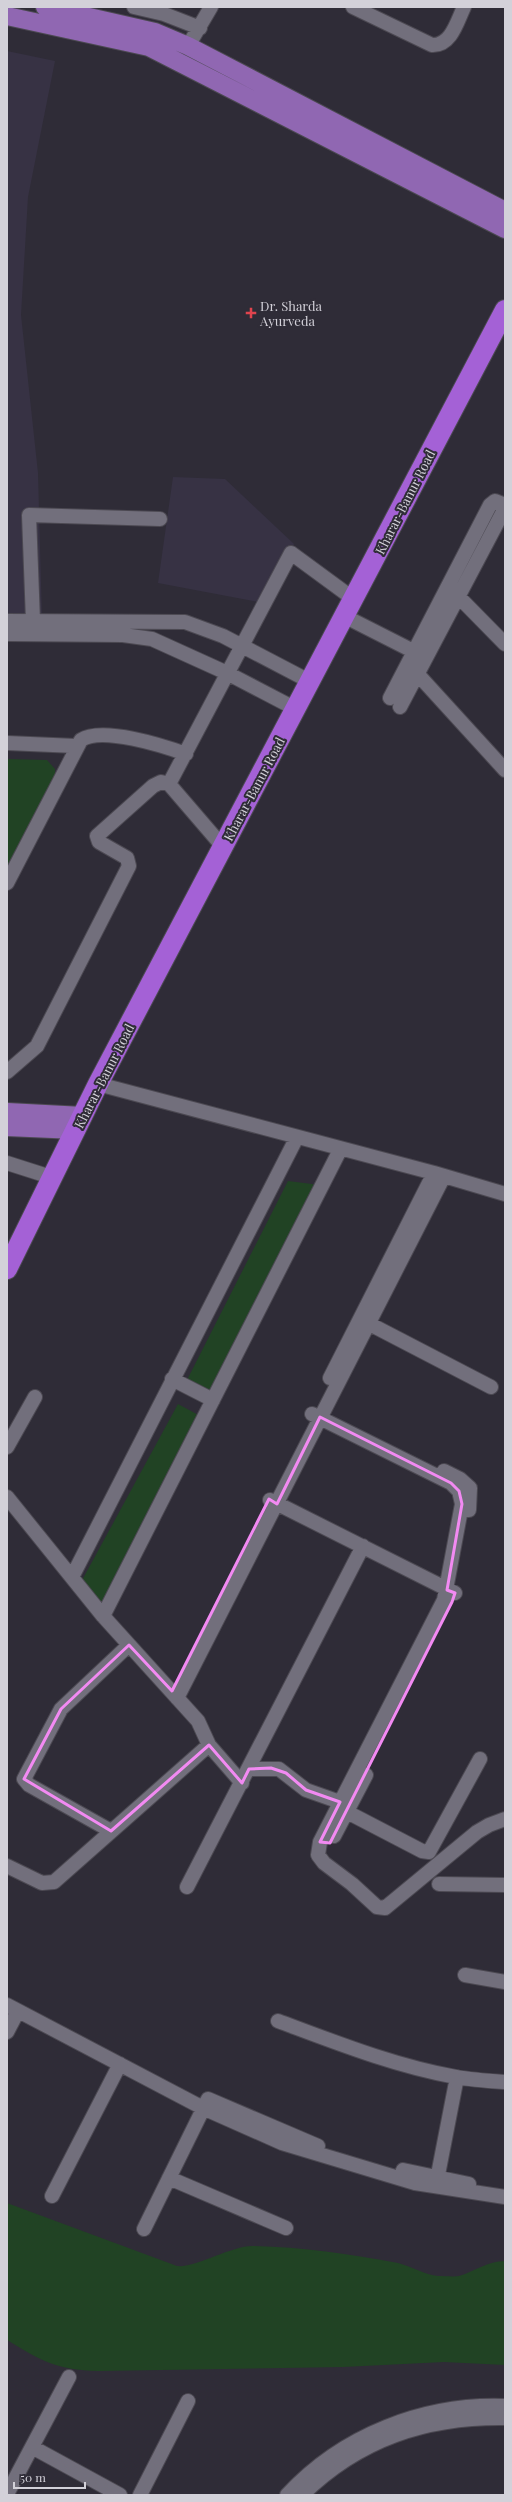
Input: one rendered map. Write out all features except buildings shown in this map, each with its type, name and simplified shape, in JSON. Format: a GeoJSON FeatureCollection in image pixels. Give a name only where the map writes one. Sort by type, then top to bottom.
{"type":"FeatureCollection","features":[{"type":"Feature","properties":{"kind":"highway","name":"Kharar-Banur Road"},"geometry":{"type":"LineString","coordinates":[[7,1269],[54,1178],[98,1084],[224,848],[505,310]]}},
{"type":"Feature","properties":{"kind":"main road"},"geometry":{"type":"LineString","coordinates":[[45,7],[155,32],[188,46],[505,211]]}},
{"type":"Feature","properties":{"kind":"main road"},"geometry":{"type":"LineString","coordinates":[[7,16],[149,47],[505,229]]}},
{"type":"Feature","properties":{"kind":"main road"},"geometry":{"type":"LineString","coordinates":[[7,1112],[79,1123]]}},
{"type":"Feature","properties":{"kind":"main road"},"geometry":{"type":"LineString","coordinates":[[7,1127],[79,1123]]}},
{"type":"Feature","properties":{"kind":"street"},"geometry":{"type":"LineString","coordinates":[[134,7],[164,14],[200,28]]}},
{"type":"Feature","properties":{"kind":"street"},"geometry":{"type":"LineString","coordinates":[[188,46],[211,7]]}},
{"type":"Feature","properties":{"kind":"street"},"geometry":{"type":"LineString","coordinates":[[360,9],[432,45],[439,46],[445,43],[464,7]]}},
{"type":"Feature","properties":{"kind":"street"},"geometry":{"type":"LineString","coordinates":[[414,664],[453,591],[492,503],[498,501],[505,505]]}},
{"type":"Feature","properties":{"kind":"street"},"geometry":{"type":"LineString","coordinates":[[395,703],[453,591],[505,508]]}},
{"type":"Feature","properties":{"kind":"street"},"geometry":{"type":"LineString","coordinates":[[33,621],[29,516],[160,519]]}},
{"type":"Feature","properties":{"kind":"street"},"geometry":{"type":"LineString","coordinates":[[169,784],[291,553],[350,608],[414,664],[505,770]]}},
{"type":"Feature","properties":{"kind":"street"},"geometry":{"type":"LineString","coordinates":[[453,591],[505,644]]}},
{"type":"Feature","properties":{"kind":"street"},"geometry":{"type":"LineString","coordinates":[[7,621],[185,622],[211,630],[310,682]]}},
{"type":"Feature","properties":{"kind":"street"},"geometry":{"type":"LineString","coordinates":[[7,634],[123,635],[139,637],[172,647],[227,673],[296,709]]}},
{"type":"Feature","properties":{"kind":"street"},"geometry":{"type":"LineString","coordinates":[[7,884],[76,746],[81,740],[90,736],[131,738],[153,742],[186,754]]}},
{"type":"Feature","properties":{"kind":"street"},"geometry":{"type":"LineString","coordinates":[[7,744],[76,746]]}},
{"type":"Feature","properties":{"kind":"street"},"geometry":{"type":"LineString","coordinates":[[7,1072],[37,1046],[129,866],[127,858],[99,842],[97,836],[153,786],[161,782],[169,784],[224,848]]}},
{"type":"Feature","properties":{"kind":"street"},"geometry":{"type":"LineString","coordinates":[[98,1084],[505,1194]]}},
{"type":"Feature","properties":{"kind":"street"},"geometry":{"type":"LineString","coordinates":[[72,1577],[297,1137]]}},
{"type":"Feature","properties":{"kind":"street"},"geometry":{"type":"LineString","coordinates":[[103,1616],[340,1150]]}},
{"type":"Feature","properties":{"kind":"street"},"geometry":{"type":"LineString","coordinates":[[7,1163],[54,1178]]}},
{"type":"Feature","properties":{"kind":"street"},"geometry":{"type":"LineString","coordinates":[[174,1694],[439,1175]]}},
{"type":"Feature","properties":{"kind":"street"},"geometry":{"type":"LineString","coordinates":[[365,1322],[491,1387]]}},
{"type":"Feature","properties":{"kind":"street"},"geometry":{"type":"LineString","coordinates":[[172,1379],[213,1400]]}},
{"type":"Feature","properties":{"kind":"street"},"geometry":{"type":"LineString","coordinates":[[7,1446],[35,1397]]}},
{"type":"Feature","properties":{"kind":"street"},"geometry":{"type":"LineString","coordinates":[[318,1412],[460,1479],[470,1488],[470,1501],[447,1614],[344,1807],[320,1842],[318,1850],[320,1860],[352,1884],[366,1899],[381,1909],[390,1906],[477,1832],[489,1825],[505,1819]]}},
{"type":"Feature","properties":{"kind":"street"},"geometry":{"type":"LineString","coordinates":[[7,1497],[103,1616],[198,1721],[209,1745],[242,1783]]}},
{"type":"Feature","properties":{"kind":"street"},"geometry":{"type":"LineString","coordinates":[[273,1501],[451,1592]]}},
{"type":"Feature","properties":{"kind":"street"},"geometry":{"type":"LineString","coordinates":[[187,1887],[242,1783],[362,1546]]}},
{"type":"Feature","properties":{"kind":"street"},"geometry":{"type":"LineString","coordinates":[[111,1832],[29,1785],[24,1779],[61,1709],[129,1645]]}},
{"type":"Feature","properties":{"kind":"street"},"geometry":{"type":"LineString","coordinates":[[7,1866],[42,1883],[54,1882],[209,1745]]}},
{"type":"Feature","properties":{"kind":"street"},"geometry":{"type":"LineString","coordinates":[[249,1769],[279,1769],[306,1790],[344,1807],[422,1851],[430,1852],[480,1758]]}},
{"type":"Feature","properties":{"kind":"street"},"geometry":{"type":"LineString","coordinates":[[439,1884],[505,1885]]}},
{"type":"Feature","properties":{"kind":"street"},"geometry":{"type":"LineString","coordinates":[[465,1975],[505,1982]]}},
{"type":"Feature","properties":{"kind":"street"},"geometry":{"type":"LineString","coordinates":[[7,2032],[12,2008],[203,2108]]}},
{"type":"Feature","properties":{"kind":"street"},"geometry":{"type":"LineString","coordinates":[[278,2021],[375,2056],[457,2077],[505,2082]]}},
{"type":"Feature","properties":{"kind":"street"},"geometry":{"type":"LineString","coordinates":[[52,2196],[120,2064]]}},
{"type":"Feature","properties":{"kind":"street"},"geometry":{"type":"LineString","coordinates":[[437,2182],[457,2077]]}},
{"type":"Feature","properties":{"kind":"street"},"geometry":{"type":"LineString","coordinates":[[144,2229],[207,2100],[210,2098],[320,2147],[437,2182],[505,2197]]}},
{"type":"Feature","properties":{"kind":"street"},"geometry":{"type":"LineString","coordinates":[[169,2178],[286,2228]]}},
{"type":"Feature","properties":{"kind":"street"},"geometry":{"type":"LineString","coordinates":[[437,2182],[505,2188]]}},
{"type":"Feature","properties":{"kind":"street"},"geometry":{"type":"LineString","coordinates":[[7,2494],[69,2376]]}},
{"type":"Feature","properties":{"kind":"street"},"geometry":{"type":"LineString","coordinates":[[140,2495],[188,2401]]}},
{"type":"Feature","properties":{"kind":"street"},"geometry":{"type":"LineString","coordinates":[[293,2494],[319,2465],[383,2428],[407,2419],[459,2407],[505,2406]]}},
{"type":"Feature","properties":{"kind":"street"},"geometry":{"type":"LineString","coordinates":[[293,2494],[314,2483],[363,2449],[416,2427],[473,2418],[505,2418]]}},
{"type":"Feature","properties":{"kind":"street"},"geometry":{"type":"LineString","coordinates":[[32,2447],[120,2495]]}},
{"type":"Feature","properties":{"kind":"highlighted area"},"geometry":{"type":"Polygon","coordinates":[[[320,1417],[451,1483],[459,1491],[462,1504],[447,1590],[455,1593],[452,1602],[330,1843],[320,1842],[340,1802],[306,1790],[286,1773],[271,1768],[249,1769],[242,1783],[209,1745],[111,1831],[24,1779],[61,1709],[129,1645],[172,1691],[269,1499],[277,1504],[320,1417]]]}},
{"type":"Feature","properties":{"kind":"shaded area"},"geometry":{"type":"Polygon","coordinates":[[[7,51],[55,61],[28,197],[21,315],[38,473],[42,619],[7,625],[7,51]]]}},
{"type":"Feature","properties":{"kind":"shaded area"},"geometry":{"type":"Polygon","coordinates":[[[173,477],[225,479],[294,544],[264,603],[158,583],[173,477]]]}},
{"type":"Feature","properties":{"kind":"green space"},"geometry":{"type":"Polygon","coordinates":[[[7,759],[47,760],[55,769],[55,779],[7,875],[7,759]]]}},
{"type":"Feature","properties":{"kind":"green space"},"geometry":{"type":"Polygon","coordinates":[[[288,1181],[320,1185],[214,1393],[187,1380],[288,1181]]]}},
{"type":"Feature","properties":{"kind":"green space"},"geometry":{"type":"Polygon","coordinates":[[[178,1404],[204,1418],[100,1610],[80,1584],[178,1404]]]}},
{"type":"Feature","properties":{"kind":"green space"},"geometry":{"type":"Polygon","coordinates":[[[7,2203],[177,2266],[194,2264],[234,2249],[253,2246],[307,2249],[362,2257],[398,2263],[438,2276],[459,2276],[487,2264],[505,2261],[505,2365],[444,2362],[343,2367],[98,2371],[71,2369],[50,2363],[30,2354],[7,2340],[7,2203]]]}},
{"type":"Feature","properties":{"kind":"place","name":"Dr. Sharda Ayurveda"},"geometry":{"type":"Point","coordinates":[251,313]}}]}
